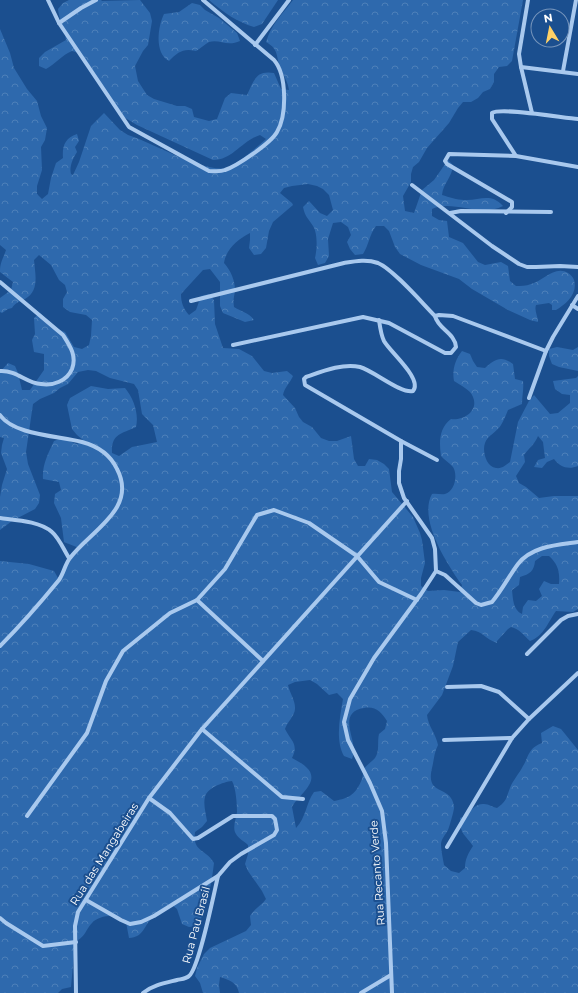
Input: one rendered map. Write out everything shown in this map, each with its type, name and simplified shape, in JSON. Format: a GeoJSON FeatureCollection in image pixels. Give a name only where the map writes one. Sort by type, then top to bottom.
{"type":"FeatureCollection","features":[{"type":"Feature","properties":{"kind":"street"},"geometry":{"type":"LineString","coordinates":[[48,0],[59,23],[129,127],[210,171],[220,171],[237,164],[272,139],[280,125],[284,102],[282,77],[280,69],[274,60],[203,0]]}},
{"type":"Feature","properties":{"kind":"street"},"geometry":{"type":"LineString","coordinates":[[59,23],[96,0]]}},
{"type":"Feature","properties":{"kind":"street"},"geometry":{"type":"LineString","coordinates":[[255,44],[289,0]]}},
{"type":"Feature","properties":{"kind":"street"},"geometry":{"type":"LineString","coordinates":[[528,0],[520,45],[521,67],[532,113]]}},
{"type":"Feature","properties":{"kind":"street"},"geometry":{"type":"LineString","coordinates":[[563,71],[576,0]]}},
{"type":"Feature","properties":{"kind":"street"},"geometry":{"type":"LineString","coordinates":[[521,67],[578,74]]}},
{"type":"Feature","properties":{"kind":"street"},"geometry":{"type":"LineString","coordinates":[[516,156],[492,119],[492,114],[496,111],[532,113],[578,119]]}},
{"type":"Feature","properties":{"kind":"street"},"geometry":{"type":"LineString","coordinates":[[506,213],[512,207],[512,202],[447,164],[446,161],[449,154],[516,156],[578,167]]}},
{"type":"Feature","properties":{"kind":"street"},"geometry":{"type":"LineString","coordinates":[[412,185],[492,246],[519,264],[527,267],[578,267]]}},
{"type":"Feature","properties":{"kind":"street"},"geometry":{"type":"LineString","coordinates":[[449,213],[461,211],[506,213],[551,212]]}},
{"type":"Feature","properties":{"kind":"street"},"geometry":{"type":"LineString","coordinates":[[191,301],[344,263],[363,261],[372,262],[387,268],[435,316],[438,324],[454,339],[456,347],[451,354],[446,353],[389,323],[363,317],[233,345]]}},
{"type":"Feature","properties":{"kind":"street"},"geometry":{"type":"LineString","coordinates":[[0,282],[63,335],[70,346],[74,360],[69,375],[66,379],[54,383],[40,384],[8,371],[0,371]]}},
{"type":"Feature","properties":{"kind":"street"},"geometry":{"type":"LineString","coordinates":[[529,398],[546,351],[578,296]]}},
{"type":"Feature","properties":{"kind":"street"},"geometry":{"type":"LineString","coordinates":[[572,305],[578,309]]}},
{"type":"Feature","properties":{"kind":"street"},"geometry":{"type":"LineString","coordinates":[[435,316],[453,316],[546,351]]}},
{"type":"Feature","properties":{"kind":"street"},"geometry":{"type":"LineString","coordinates":[[378,320],[385,342],[400,359],[415,381],[413,391],[404,391],[370,371],[352,366],[344,366],[312,375],[305,378],[304,383],[306,386],[400,441],[437,460]]}},
{"type":"Feature","properties":{"kind":"street"},"geometry":{"type":"LineString","coordinates":[[0,415],[9,425],[22,430],[83,442],[103,451],[114,464],[120,475],[121,497],[110,519],[69,558],[60,578],[0,646]]}},
{"type":"Feature","properties":{"kind":"street"},"geometry":{"type":"LineString","coordinates":[[400,441],[401,459],[399,483],[407,501],[432,538],[435,549],[436,571],[445,575],[476,603],[486,605],[492,602],[518,563],[532,552],[557,545],[578,542]]}},
{"type":"Feature","properties":{"kind":"street","name":"Rua das Mangabeiras"},"geometry":{"type":"LineString","coordinates":[[76,993],[75,926],[78,912],[149,798],[202,729],[407,501]]}},
{"type":"Feature","properties":{"kind":"street"},"geometry":{"type":"LineString","coordinates":[[27,816],[87,733],[106,681],[123,651],[170,613],[198,600],[226,569],[257,515],[274,510],[309,523],[357,556],[379,582],[417,600]]}},
{"type":"Feature","properties":{"kind":"street"},"geometry":{"type":"LineString","coordinates":[[0,518],[35,524],[47,528],[53,533],[69,558]]}},
{"type":"Feature","properties":{"kind":"street","name":"Rua Recanto Verde"},"geometry":{"type":"LineString","coordinates":[[392,993],[386,843],[382,811],[370,783],[348,740],[344,722],[350,698],[374,658],[417,600],[436,571]]}},
{"type":"Feature","properties":{"kind":"street"},"geometry":{"type":"LineString","coordinates":[[198,600],[263,661]]}},
{"type":"Feature","properties":{"kind":"street"},"geometry":{"type":"LineString","coordinates":[[526,654],[561,620],[568,616],[578,614]]}},
{"type":"Feature","properties":{"kind":"street"},"geometry":{"type":"LineString","coordinates":[[447,847],[512,738],[528,719],[578,673]]}},
{"type":"Feature","properties":{"kind":"street"},"geometry":{"type":"LineString","coordinates":[[447,687],[481,686],[495,690],[528,719]]}},
{"type":"Feature","properties":{"kind":"street"},"geometry":{"type":"LineString","coordinates":[[202,729],[282,798],[303,799]]}},
{"type":"Feature","properties":{"kind":"street"},"geometry":{"type":"LineString","coordinates":[[444,740],[512,738]]}},
{"type":"Feature","properties":{"kind":"street"},"geometry":{"type":"LineString","coordinates":[[86,900],[130,924],[140,922],[154,916],[218,876],[230,862],[274,835],[277,828],[275,819],[272,816],[236,816],[198,838],[193,839],[170,813],[149,798]]}},
{"type":"Feature","properties":{"kind":"street","name":"Rua Pau Brasil"},"geometry":{"type":"LineString","coordinates":[[143,993],[156,985],[190,975],[198,958],[218,876]]}},
{"type":"Feature","properties":{"kind":"street"},"geometry":{"type":"LineString","coordinates":[[0,918],[43,946],[76,942]]}},
{"type":"Feature","properties":{"kind":"street"},"geometry":{"type":"LineString","coordinates":[[361,993],[391,974]]}},
{"type":"Feature","properties":{"kind":"green space"},"geometry":{"type":"Polygon","coordinates":[[[69,0],[140,0],[150,13],[152,21],[148,45],[135,66],[138,81],[147,95],[154,99],[177,106],[185,106],[192,109],[194,117],[209,121],[217,119],[225,98],[231,93],[247,95],[256,77],[263,73],[274,73],[281,89],[289,90],[275,51],[266,42],[274,24],[293,0],[523,0],[512,61],[507,66],[499,67],[494,74],[494,82],[490,89],[483,92],[478,98],[471,102],[463,102],[449,123],[427,148],[419,162],[413,167],[411,182],[403,196],[405,211],[414,213],[422,190],[434,180],[448,160],[453,165],[442,195],[461,200],[489,198],[494,199],[503,206],[494,209],[476,210],[440,206],[432,209],[432,216],[439,220],[447,221],[449,237],[463,243],[478,262],[485,265],[501,262],[508,266],[510,281],[516,286],[531,284],[549,274],[558,271],[568,273],[572,276],[575,285],[573,294],[564,305],[556,310],[552,310],[552,305],[549,303],[536,305],[535,309],[538,322],[530,320],[508,310],[472,289],[459,279],[421,265],[400,254],[395,247],[389,231],[384,226],[376,226],[363,254],[355,255],[347,242],[351,235],[348,227],[341,222],[333,223],[328,239],[329,256],[325,263],[318,265],[315,258],[317,246],[315,229],[303,207],[309,201],[320,213],[327,216],[333,210],[329,195],[323,189],[308,184],[284,188],[280,193],[293,205],[273,222],[269,231],[266,248],[261,254],[254,255],[249,248],[250,233],[233,245],[225,258],[224,263],[231,272],[234,283],[234,307],[252,317],[254,320],[245,322],[223,313],[220,306],[220,282],[210,269],[203,270],[181,294],[181,297],[184,307],[189,315],[196,310],[201,296],[209,294],[214,300],[215,324],[223,348],[239,349],[252,356],[264,371],[272,373],[287,371],[293,376],[283,395],[295,408],[303,422],[312,427],[321,438],[329,441],[337,441],[351,436],[354,459],[358,466],[365,466],[369,459],[377,460],[389,469],[392,492],[413,517],[420,533],[425,563],[421,578],[421,586],[428,591],[444,590],[460,592],[462,585],[442,554],[436,541],[431,528],[429,504],[432,494],[445,494],[451,490],[455,482],[455,470],[441,456],[440,441],[442,431],[451,419],[465,417],[474,407],[472,394],[454,381],[453,377],[456,362],[462,351],[470,354],[477,367],[485,368],[498,359],[509,361],[513,364],[515,379],[523,381],[522,404],[508,410],[500,427],[486,440],[484,446],[487,462],[496,468],[502,467],[510,462],[518,422],[529,401],[534,395],[550,414],[558,413],[570,403],[570,395],[562,394],[555,389],[553,381],[576,378],[578,376],[578,466],[571,468],[564,467],[554,459],[547,462],[542,468],[534,467],[538,460],[545,458],[543,442],[538,436],[534,444],[524,455],[525,462],[516,476],[519,483],[539,498],[554,496],[578,496],[578,609],[573,612],[556,611],[539,636],[530,641],[519,631],[511,627],[497,641],[497,643],[478,632],[471,630],[458,642],[453,666],[442,695],[427,715],[438,745],[432,768],[432,783],[435,787],[452,799],[454,806],[449,828],[441,842],[444,865],[451,871],[459,873],[465,868],[467,857],[473,846],[462,831],[460,818],[477,805],[487,804],[497,808],[503,803],[511,785],[531,750],[542,743],[541,733],[553,726],[561,729],[578,750],[578,993],[239,993],[234,984],[229,980],[220,977],[220,993],[203,993],[200,983],[195,976],[204,954],[210,948],[246,931],[251,925],[250,916],[253,911],[266,899],[245,864],[248,854],[248,845],[238,837],[235,832],[234,826],[237,805],[232,781],[212,788],[206,794],[204,803],[207,821],[195,832],[198,847],[211,858],[214,863],[204,913],[197,926],[189,927],[182,924],[177,909],[171,904],[156,914],[138,936],[129,938],[126,922],[121,918],[116,916],[108,916],[101,918],[94,921],[84,935],[75,942],[71,987],[62,989],[58,993],[0,993],[0,561],[29,564],[54,571],[58,578],[79,548],[64,542],[61,518],[54,503],[55,494],[61,490],[59,482],[43,479],[44,464],[54,441],[62,438],[77,444],[83,440],[72,429],[67,405],[70,398],[91,386],[108,389],[125,388],[135,407],[137,417],[136,427],[115,438],[112,453],[119,456],[132,447],[157,442],[153,425],[142,414],[138,390],[134,384],[110,378],[96,371],[88,370],[78,372],[68,384],[33,404],[26,452],[28,464],[40,495],[39,503],[35,509],[12,521],[0,530],[0,497],[7,469],[1,453],[4,438],[0,437],[0,372],[8,363],[15,366],[22,390],[30,390],[44,370],[44,354],[34,352],[32,340],[35,334],[34,318],[40,313],[57,329],[65,332],[74,347],[82,349],[89,345],[92,320],[86,315],[70,312],[63,307],[63,299],[67,292],[65,285],[59,280],[51,265],[39,255],[34,260],[36,281],[35,287],[30,296],[16,303],[12,308],[2,313],[0,312],[0,298],[11,290],[13,282],[0,272],[1,263],[6,250],[0,245],[0,29],[10,53],[14,68],[27,89],[37,101],[41,116],[47,128],[45,140],[41,147],[42,170],[37,186],[37,194],[42,199],[48,194],[56,163],[63,158],[63,150],[67,140],[77,134],[79,141],[75,147],[77,152],[71,166],[71,174],[73,175],[91,126],[104,113],[120,130],[128,135],[191,162],[216,168],[226,168],[231,166],[266,139],[260,135],[253,138],[226,157],[213,160],[137,125],[122,116],[79,53],[72,51],[46,69],[39,66],[39,58],[45,52],[66,40],[58,9],[63,3],[69,0]],[[542,556],[535,561],[531,572],[520,577],[519,585],[512,590],[515,607],[522,614],[523,607],[528,600],[536,601],[542,596],[539,589],[544,581],[551,584],[559,584],[559,572],[556,565],[549,556],[542,556]],[[310,680],[295,682],[288,685],[295,704],[295,711],[285,729],[292,740],[295,749],[292,758],[306,767],[310,772],[311,777],[307,788],[292,807],[296,828],[302,820],[314,792],[321,791],[334,801],[348,797],[355,792],[362,779],[364,769],[377,755],[379,734],[385,729],[387,721],[380,712],[375,709],[364,708],[356,710],[352,714],[349,724],[354,753],[352,759],[344,756],[341,750],[339,736],[343,699],[337,693],[329,695],[310,680]]]}},
{"type":"Feature","properties":{"kind":"green space"},"geometry":{"type":"Polygon","coordinates":[[[209,0],[278,0],[262,24],[254,27],[230,16],[209,0]]]}},
{"type":"Feature","properties":{"kind":"green space"},"geometry":{"type":"Polygon","coordinates":[[[192,3],[200,5],[205,10],[219,18],[237,33],[240,41],[235,43],[217,41],[209,42],[196,51],[184,50],[175,55],[169,61],[164,57],[159,46],[159,32],[162,19],[164,14],[179,12],[192,3]]]}},
{"type":"Feature","properties":{"kind":"green space"},"geometry":{"type":"Polygon","coordinates":[[[557,347],[573,350],[578,347],[578,371],[552,364],[549,356],[549,349],[557,347]]]}}]}
